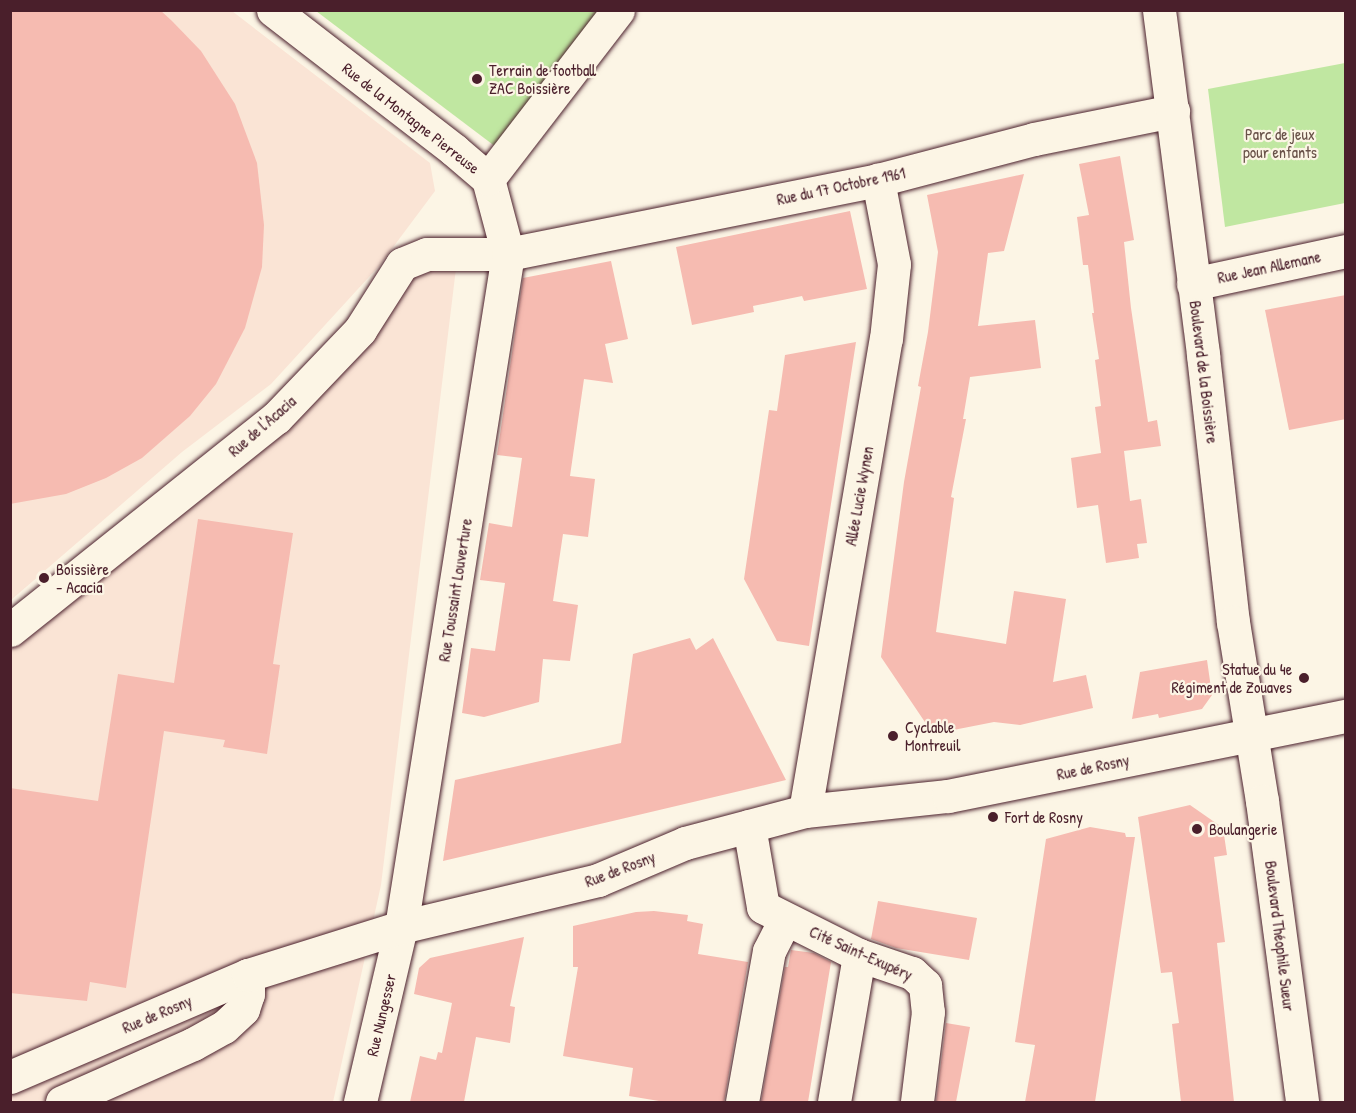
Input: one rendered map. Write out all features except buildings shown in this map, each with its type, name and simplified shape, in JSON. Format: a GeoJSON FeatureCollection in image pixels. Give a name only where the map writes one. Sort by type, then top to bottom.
{"type":"FeatureCollection","features":[{"type":"Feature","properties":{"kind":"street","name":"Rue de la Montagne Pierreuse"},"geometry":{"type":"LineString","coordinates":[[273,10],[488,179],[508,254]]}},
{"type":"Feature","properties":{"kind":"street"},"geometry":{"type":"LineString","coordinates":[[488,179],[618,10]]}},
{"type":"Feature","properties":{"kind":"street","name":"Boulevard de la Boissière"},"geometry":{"type":"LineString","coordinates":[[1159,10],[1233,622],[1249,734]]}},
{"type":"Feature","properties":{"kind":"street","name":"Rue du 17 Octobre 1961"},"geometry":{"type":"LineString","coordinates":[[508,254],[878,180],[1034,139],[1173,111]]}},
{"type":"Feature","properties":{"kind":"street","name":"Allée Lucie Wynen"},"geometry":{"type":"LineString","coordinates":[[805,811],[886,339],[894,264],[878,180]]}},
{"type":"Feature","properties":{"kind":"street","name":"Rue Jean Allemane"},"geometry":{"type":"LineString","coordinates":[[1193,284],[1346,250]]}},
{"type":"Feature","properties":{"kind":"street","name":"Rue de l'Acacia"},"geometry":{"type":"LineString","coordinates":[[10,630],[276,418],[360,330],[402,264],[427,254],[508,254]]}},
{"type":"Feature","properties":{"kind":"street","name":"Rue Toussaint Louverture"},"geometry":{"type":"LineString","coordinates":[[401,927],[508,254]]}},
{"type":"Feature","properties":{"kind":"street","name":"Rue de Rosny"},"geometry":{"type":"LineString","coordinates":[[10,1077],[248,975],[401,927],[598,880],[685,843],[805,811],[969,792],[1346,716]]}},
{"type":"Feature","properties":{"kind":"street","name":"Boulevard Théophile Sueur"},"geometry":{"type":"LineString","coordinates":[[1249,734],[1262,801],[1302,1102]]}},
{"type":"Feature","properties":{"kind":"street","name":"Cité Saint-Exupéry"},"geometry":{"type":"LineString","coordinates":[[749,826],[764,907],[785,920],[859,955],[912,973],[925,985],[928,1012],[917,1102]]}},
{"type":"Feature","properties":{"kind":"street"},"geometry":{"type":"LineString","coordinates":[[742,1102],[769,951],[785,920]]}},
{"type":"Feature","properties":{"kind":"street","name":"Rue Nungesser"},"geometry":{"type":"LineString","coordinates":[[360,1102],[401,927]]}},
{"type":"Feature","properties":{"kind":"street"},"geometry":{"type":"LineString","coordinates":[[834,1102],[859,955]]}},
{"type":"Feature","properties":{"kind":"street"},"geometry":{"type":"LineString","coordinates":[[62,1102],[193,1044],[238,1016],[248,994],[248,975]]}},
{"type":"Feature","properties":{"kind":"shaded area"},"geometry":{"type":"Polygon","coordinates":[[[11,11],[232,11],[430,163],[435,191],[379,266],[271,384],[182,452],[11,600],[11,11]]]}},
{"type":"Feature","properties":{"kind":"shaded area"},"geometry":{"type":"Polygon","coordinates":[[[458,252],[381,885],[333,1102],[11,1102],[11,630],[276,418],[402,264],[458,252]]]}},
{"type":"Feature","properties":{"kind":"green space","name":"Terrain de football ZAC Boissière"},"geometry":{"type":"Polygon","coordinates":[[[316,11],[601,11],[496,147],[316,11]]]}},
{"type":"Feature","properties":{"kind":"green space","name":"Parc de jeux pour enfants"},"geometry":{"type":"Polygon","coordinates":[[[1345,63],[1345,203],[1225,227],[1208,89],[1345,63]]]}},
{"type":"Feature","properties":{"kind":"place","name":"Terrain de football ZAC Boissière"},"geometry":{"type":"Point","coordinates":[477,79]}},
{"type":"Feature","properties":{"kind":"place","name":"Boissière - Acacia"},"geometry":{"type":"Point","coordinates":[44,578]}},
{"type":"Feature","properties":{"kind":"place","name":"Statue du 4e Régiment de Zouaves"},"geometry":{"type":"Point","coordinates":[1304,678]}},
{"type":"Feature","properties":{"kind":"place","name":"Cyclable Montreuil"},"geometry":{"type":"Point","coordinates":[893,736]}},
{"type":"Feature","properties":{"kind":"place","name":"Fort de Rosny"},"geometry":{"type":"Point","coordinates":[993,817]}},
{"type":"Feature","properties":{"kind":"place","name":"Boulangerie"},"geometry":{"type":"Point","coordinates":[1197,829]}}]}
